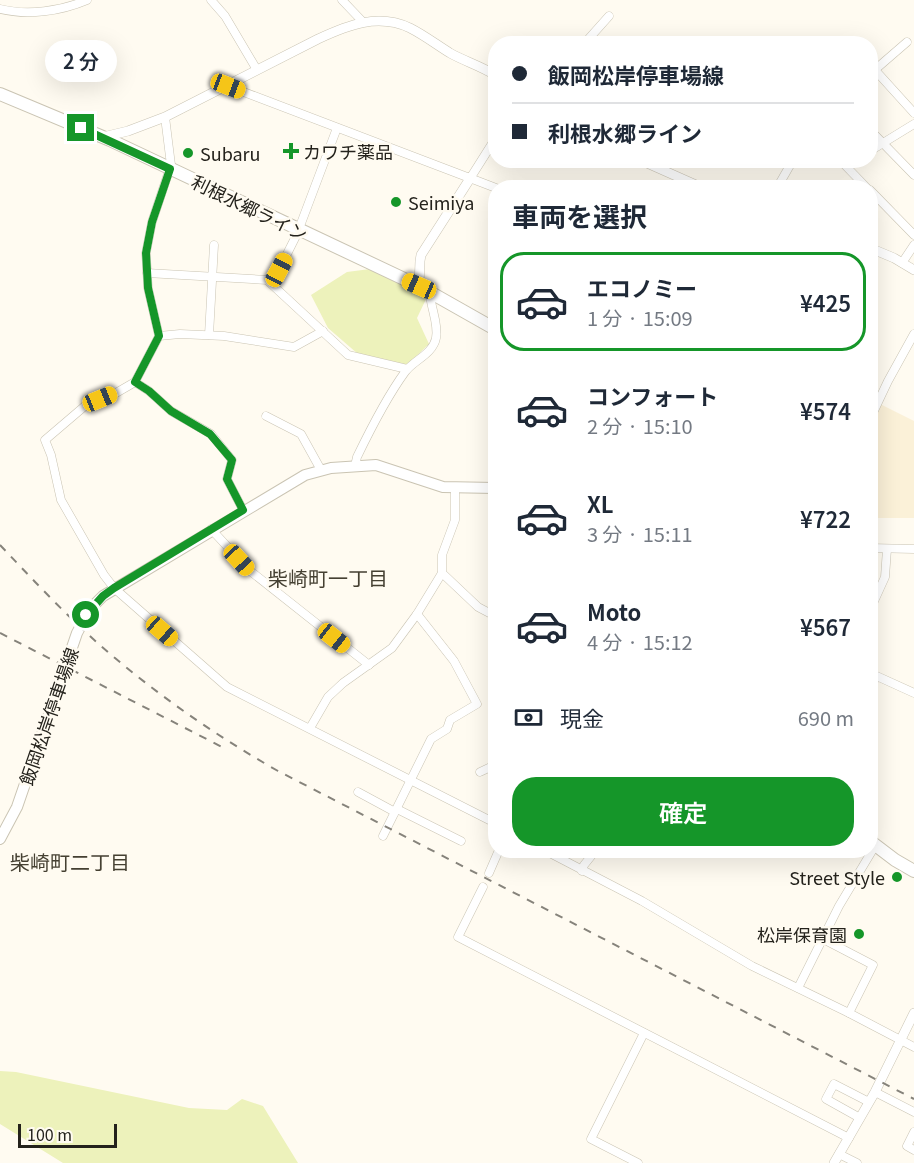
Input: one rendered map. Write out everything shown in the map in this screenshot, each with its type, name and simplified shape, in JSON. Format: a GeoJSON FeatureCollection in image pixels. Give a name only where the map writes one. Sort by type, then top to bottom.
{"type":"FeatureCollection","features":[{"type":"Feature","properties":{"kind":"highway","name":"利根水郷ライン"},"geometry":{"type":"LineString","coordinates":[[0,94],[103,137],[424,289],[488,325]]}},
{"type":"Feature","properties":{"kind":"highway"},"geometry":{"type":"LineString","coordinates":[[878,846],[914,871]]}},
{"type":"Feature","properties":{"kind":"main road","name":"飯岡松岸停車場線"},"geometry":{"type":"LineString","coordinates":[[0,839],[17,807],[77,633],[90,609],[114,588],[243,510],[305,475],[321,470],[382,466],[454,489],[488,488]]}},
{"type":"Feature","properties":{"kind":"street"},"geometry":{"type":"LineString","coordinates":[[0,9],[18,12],[56,9],[87,0]]}},
{"type":"Feature","properties":{"kind":"street"},"geometry":{"type":"LineString","coordinates":[[211,0],[225,16],[257,70]]}},
{"type":"Feature","properties":{"kind":"street"},"geometry":{"type":"LineString","coordinates":[[342,0],[363,22]]}},
{"type":"Feature","properties":{"kind":"street"},"geometry":{"type":"LineString","coordinates":[[591,36],[609,16]]}},
{"type":"Feature","properties":{"kind":"street"},"geometry":{"type":"LineString","coordinates":[[103,137],[128,131],[165,117],[344,27],[363,22],[384,21],[402,25],[458,58],[488,72]]}},
{"type":"Feature","properties":{"kind":"street"},"geometry":{"type":"LineString","coordinates":[[878,67],[907,42]]}},
{"type":"Feature","properties":{"kind":"street"},"geometry":{"type":"LineString","coordinates":[[878,78],[914,113]]}},
{"type":"Feature","properties":{"kind":"street"},"geometry":{"type":"LineString","coordinates":[[228,86],[488,184]]}},
{"type":"Feature","properties":{"kind":"street"},"geometry":{"type":"LineString","coordinates":[[165,117],[170,169],[152,222],[146,253],[148,288],[159,336],[135,382],[116,393],[86,405],[45,440],[51,455],[56,487],[61,500],[104,575],[114,588],[227,687],[488,819]]}},
{"type":"Feature","properties":{"kind":"street"},"geometry":{"type":"LineString","coordinates":[[878,146],[914,124]]}},
{"type":"Feature","properties":{"kind":"street"},"geometry":{"type":"LineString","coordinates":[[267,280],[279,270],[298,230],[337,128]]}},
{"type":"Feature","properties":{"kind":"street"},"geometry":{"type":"LineString","coordinates":[[878,138],[914,175]]}},
{"type":"Feature","properties":{"kind":"street"},"geometry":{"type":"LineString","coordinates":[[355,466],[367,437],[407,369],[428,352],[436,340],[419,269],[422,255],[488,151]]}},
{"type":"Feature","properties":{"kind":"street"},"geometry":{"type":"LineString","coordinates":[[658,168],[685,180]]}},
{"type":"Feature","properties":{"kind":"street"},"geometry":{"type":"LineString","coordinates":[[848,168],[860,180]]}},
{"type":"Feature","properties":{"kind":"street"},"geometry":{"type":"LineString","coordinates":[[878,198],[914,235]]}},
{"type":"Feature","properties":{"kind":"street"},"geometry":{"type":"LineString","coordinates":[[209,335],[214,245]]}},
{"type":"Feature","properties":{"kind":"street"},"geometry":{"type":"LineString","coordinates":[[902,263],[914,245]]}},
{"type":"Feature","properties":{"kind":"street"},"geometry":{"type":"LineString","coordinates":[[878,252],[914,270]]}},
{"type":"Feature","properties":{"kind":"street"},"geometry":{"type":"LineString","coordinates":[[147,273],[267,280],[348,355],[407,369]]}},
{"type":"Feature","properties":{"kind":"street"},"geometry":{"type":"LineString","coordinates":[[159,336],[209,335],[294,347],[323,331]]}},
{"type":"Feature","properties":{"kind":"street"},"geometry":{"type":"LineString","coordinates":[[878,402],[914,334]]}},
{"type":"Feature","properties":{"kind":"street"},"geometry":{"type":"LineString","coordinates":[[135,382],[171,411],[210,434],[228,453],[232,460],[227,479],[243,510]]}},
{"type":"Feature","properties":{"kind":"street"},"geometry":{"type":"LineString","coordinates":[[266,416],[301,434],[321,470]]}},
{"type":"Feature","properties":{"kind":"street"},"geometry":{"type":"LineString","coordinates":[[310,728],[328,697],[392,648],[417,614],[442,573],[442,555],[455,520],[454,489]]}},
{"type":"Feature","properties":{"kind":"street"},"geometry":{"type":"LineString","coordinates":[[211,529],[249,570],[369,665]]}},
{"type":"Feature","properties":{"kind":"street"},"geometry":{"type":"LineString","coordinates":[[878,548],[914,549]]}},
{"type":"Feature","properties":{"kind":"street"},"geometry":{"type":"LineString","coordinates":[[878,592],[885,577],[887,549]]}},
{"type":"Feature","properties":{"kind":"street"},"geometry":{"type":"LineString","coordinates":[[442,573],[478,607],[488,612]]}},
{"type":"Feature","properties":{"kind":"street"},"geometry":{"type":"LineString","coordinates":[[383,836],[431,739],[447,729],[450,720],[477,704],[454,662],[417,614]]}},
{"type":"Feature","properties":{"kind":"street"},"geometry":{"type":"LineString","coordinates":[[878,677],[914,693]]}},
{"type":"Feature","properties":{"kind":"street"},"geometry":{"type":"LineString","coordinates":[[480,772],[488,768]]}},
{"type":"Feature","properties":{"kind":"street"},"geometry":{"type":"LineString","coordinates":[[358,792],[461,841]]}},
{"type":"Feature","properties":{"kind":"street"},"geometry":{"type":"LineString","coordinates":[[489,873],[496,858]]}},
{"type":"Feature","properties":{"kind":"street"},"geometry":{"type":"LineString","coordinates":[[558,858],[642,901],[752,966],[849,1012],[914,1047]]}},
{"type":"Feature","properties":{"kind":"street"},"geometry":{"type":"LineString","coordinates":[[582,871],[590,858]]}},
{"type":"Feature","properties":{"kind":"street"},"geometry":{"type":"LineString","coordinates":[[798,988],[865,858]]}},
{"type":"Feature","properties":{"kind":"street"},"geometry":{"type":"LineString","coordinates":[[483,887],[458,937],[849,1138]]}},
{"type":"Feature","properties":{"kind":"street"},"geometry":{"type":"LineString","coordinates":[[823,939],[873,965],[849,1012]]}},
{"type":"Feature","properties":{"kind":"street"},"geometry":{"type":"LineString","coordinates":[[857,1163],[837,1159],[875,1092],[914,1013]]}},
{"type":"Feature","properties":{"kind":"street"},"geometry":{"type":"LineString","coordinates":[[638,1163],[591,1139],[644,1033]]}},
{"type":"Feature","properties":{"kind":"street"},"geometry":{"type":"LineString","coordinates":[[860,1118],[826,1099],[834,1084],[868,1101]]}},
{"type":"Feature","properties":{"kind":"street"},"geometry":{"type":"LineString","coordinates":[[875,1092],[914,1112]]}},
{"type":"Feature","properties":{"kind":"street"},"geometry":{"type":"LineString","coordinates":[[914,1132],[907,1146],[914,1150]]}},
{"type":"Feature","properties":{"kind":"shaded area"},"geometry":{"type":"Polygon","coordinates":[[[880,404],[914,421],[914,518],[878,518],[878,408],[880,404]]]}},
{"type":"Feature","properties":{"kind":"green space"},"geometry":{"type":"Polygon","coordinates":[[[370,269],[427,297],[417,318],[429,344],[406,366],[358,354],[328,328],[311,295],[347,272],[370,269]]]}},
{"type":"Feature","properties":{"kind":"green space"},"geometry":{"type":"Polygon","coordinates":[[[0,1071],[16,1072],[189,1108],[227,1110],[242,1099],[263,1106],[298,1163],[63,1163],[0,1124],[0,1071]]]}},
{"type":"Feature","properties":{"kind":"railway"},"geometry":{"type":"LineString","coordinates":[[0,545],[70,618],[134,674],[214,732],[256,758],[914,1099]]}},
{"type":"Feature","properties":{"kind":"railway"},"geometry":{"type":"LineString","coordinates":[[0,633],[224,748]]}},
{"type":"Feature","properties":{"kind":"place","name":"カワチ薬品"},"geometry":{"type":"Point","coordinates":[291,151]}},
{"type":"Feature","properties":{"kind":"place","name":"Subaru"},"geometry":{"type":"Point","coordinates":[188,153]}},
{"type":"Feature","properties":{"kind":"place","name":"Seimiya"},"geometry":{"type":"Point","coordinates":[396,202]}},
{"type":"Feature","properties":{"kind":"place","name":"Street Style"},"geometry":{"type":"Point","coordinates":[897,877]}},
{"type":"Feature","properties":{"kind":"place","name":"松岸保育園"},"geometry":{"type":"Point","coordinates":[859,934]}},
{"type":"Feature","properties":{"kind":"district","name":"柴崎町一丁目"},"geometry":{"type":"Point","coordinates":[328,577]}},
{"type":"Feature","properties":{"kind":"district","name":"柴崎町二丁目"},"geometry":{"type":"Point","coordinates":[70,861]}},
{"type":"Feature","properties":{"kind":"route"},"geometry":{"type":"LineString","coordinates":[[81,128],[170,169],[152,222],[146,253],[148,288],[159,336],[135,382],[171,411],[210,434],[228,453],[232,460],[227,479],[243,510],[114,588],[103,596],[86,615]]}}]}
